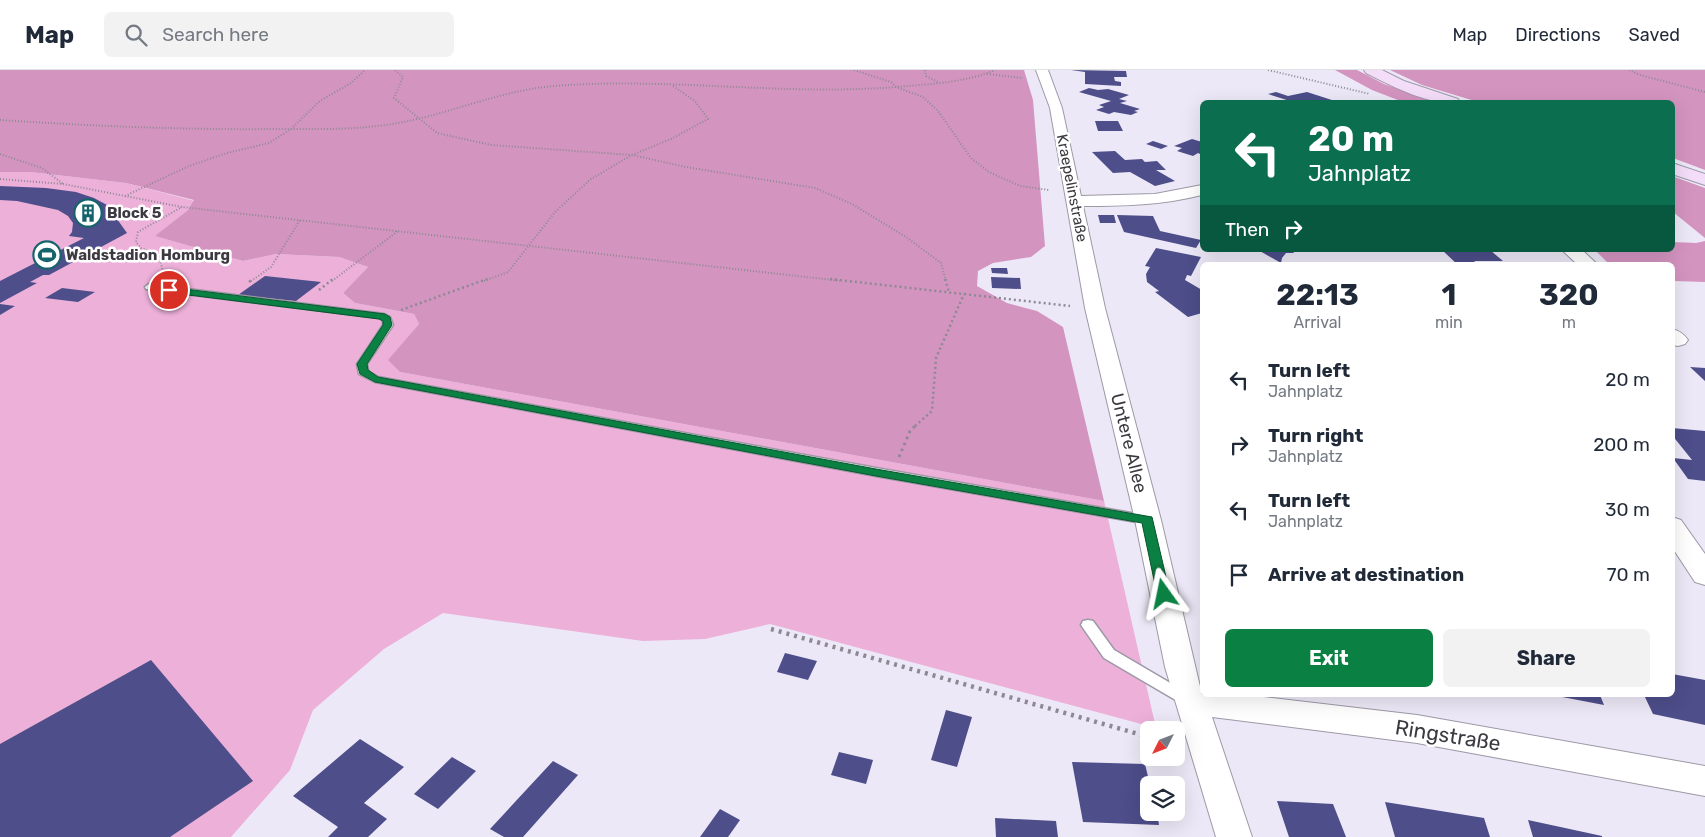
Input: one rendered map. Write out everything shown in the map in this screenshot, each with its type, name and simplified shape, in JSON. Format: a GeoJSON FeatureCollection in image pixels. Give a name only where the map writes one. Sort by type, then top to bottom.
{"type":"FeatureCollection","features":[{"type":"Feature","properties":{"kind":"street"},"geometry":{"type":"LineString","coordinates":[[1371,70],[1399,84],[1447,100]]}},
{"type":"Feature","properties":{"kind":"street","name":"Kraepelinstraße"},"geometry":{"type":"LineString","coordinates":[[1045,75],[1056,108],[1095,308]]}},
{"type":"Feature","properties":{"kind":"street"},"geometry":{"type":"LineString","coordinates":[[1675,169],[1705,180]]}},
{"type":"Feature","properties":{"kind":"street"},"geometry":{"type":"LineString","coordinates":[[1073,197],[1146,200],[1173,198],[1200,191]]}},
{"type":"Feature","properties":{"kind":"street"},"geometry":{"type":"LineString","coordinates":[[1573,252],[1585,262]]}},
{"type":"Feature","properties":{"kind":"street","name":"Untere Allee"},"geometry":{"type":"LineString","coordinates":[[1095,308],[1148,520],[1180,667],[1234,837]]}},
{"type":"Feature","properties":{"kind":"street"},"geometry":{"type":"LineString","coordinates":[[1675,530],[1705,575]]}},
{"type":"Feature","properties":{"kind":"street","name":"Ringstraße"},"geometry":{"type":"LineString","coordinates":[[1190,701],[1417,729],[1705,781]]}},
{"type":"Feature","properties":{"kind":"lane"},"geometry":{"type":"LineString","coordinates":[[149,287],[381,316],[387,319],[388,325],[362,364],[363,372],[375,379],[876,472],[1148,520]]}},
{"type":"Feature","properties":{"kind":"lane"},"geometry":{"type":"LineString","coordinates":[[1088,625],[1109,654],[1190,701]]}},
{"type":"Feature","properties":{"kind":"path"},"geometry":{"type":"LineString","coordinates":[[124,196],[189,166],[227,153],[268,143],[291,129],[320,102],[350,83],[364,70]]}},
{"type":"Feature","properties":{"kind":"path"},"geometry":{"type":"LineString","coordinates":[[395,70],[403,76],[394,98],[437,133],[491,145],[632,155],[686,167],[815,188],[852,204],[906,237],[941,264],[949,292]]}},
{"type":"Feature","properties":{"kind":"path"},"geometry":{"type":"LineString","coordinates":[[854,70],[891,82],[896,88],[923,97],[938,111],[971,158],[989,172],[1020,186],[1073,197]]}},
{"type":"Feature","properties":{"kind":"path"},"geometry":{"type":"LineString","coordinates":[[925,70],[926,76],[939,82]]}},
{"type":"Feature","properties":{"kind":"path"},"geometry":{"type":"LineString","coordinates":[[987,74],[995,70]]}},
{"type":"Feature","properties":{"kind":"path"},"geometry":{"type":"LineString","coordinates":[[1268,70],[1378,96]]}},
{"type":"Feature","properties":{"kind":"path"},"geometry":{"type":"LineString","coordinates":[[1629,70],[1640,75],[1705,92]]}},
{"type":"Feature","properties":{"kind":"path"},"geometry":{"type":"LineString","coordinates":[[0,120],[77,126],[291,129],[392,124],[419,119],[509,92],[533,88],[616,84],[834,91],[896,88],[987,74],[1045,75]]}},
{"type":"Feature","properties":{"kind":"path"},"geometry":{"type":"LineString","coordinates":[[381,316],[508,272],[531,246],[555,212],[591,179],[632,155],[671,139],[708,119],[695,101],[673,86]]}},
{"type":"Feature","properties":{"kind":"path"},"geometry":{"type":"LineString","coordinates":[[0,154],[42,168],[63,184]]}},
{"type":"Feature","properties":{"kind":"path"},"geometry":{"type":"LineString","coordinates":[[0,179],[63,184],[182,207],[1095,308]]}},
{"type":"Feature","properties":{"kind":"path"},"geometry":{"type":"LineString","coordinates":[[149,287],[162,274],[163,266],[158,255],[141,248],[136,242],[138,232],[182,207]]}},
{"type":"Feature","properties":{"kind":"path"},"geometry":{"type":"LineString","coordinates":[[226,297],[271,267],[300,220]]}},
{"type":"Feature","properties":{"kind":"path"},"geometry":{"type":"LineString","coordinates":[[299,306],[399,231]]}},
{"type":"Feature","properties":{"kind":"path"},"geometry":{"type":"LineString","coordinates":[[876,472],[900,457],[910,431],[932,411],[936,358],[964,294]]}},
{"type":"Feature","properties":{"kind":"path"},"geometry":{"type":"LineString","coordinates":[[771,629],[1140,734]]}},
{"type":"Feature","properties":{"kind":"shaded area"},"geometry":{"type":"Polygon","coordinates":[[[0,70],[1024,70],[1033,100],[1045,246],[1031,257],[993,263],[978,271],[977,286],[1007,303],[1037,311],[1063,327],[1104,501],[400,372],[388,360],[419,324],[414,314],[355,303],[343,293],[368,267],[339,257],[276,254],[243,261],[155,236],[188,210],[194,200],[126,183],[30,172],[0,172],[0,70]]]}},
{"type":"Feature","properties":{"kind":"shaded area"},"geometry":{"type":"Polygon","coordinates":[[[1335,70],[1357,70],[1384,84],[1430,100],[1398,100],[1372,90],[1335,70]]]}},
{"type":"Feature","properties":{"kind":"shaded area"},"geometry":{"type":"Polygon","coordinates":[[[1390,70],[1705,70],[1705,170],[1675,159],[1675,100],[1471,100],[1422,85],[1390,70]]]}},
{"type":"Feature","properties":{"kind":"shaded area"},"geometry":{"type":"Polygon","coordinates":[[[0,172],[30,172],[126,183],[195,201],[188,210],[156,236],[243,261],[276,254],[339,257],[368,267],[343,293],[355,303],[414,314],[419,324],[389,360],[400,372],[1104,501],[1154,721],[1140,721],[1140,724],[770,624],[705,639],[643,641],[443,613],[384,649],[313,710],[290,770],[231,837],[0,837],[0,172]]]}},
{"type":"Feature","properties":{"kind":"shaded area"},"geometry":{"type":"Polygon","coordinates":[[[1675,177],[1705,188],[1705,238],[1675,214],[1675,177]]]}},
{"type":"Feature","properties":{"kind":"shaded area"},"geometry":{"type":"Polygon","coordinates":[[[1705,241],[1705,282],[1675,281],[1675,262],[1607,262],[1597,252],[1675,252],[1675,242],[1696,243],[1705,241]]]}},
{"type":"Feature","properties":{"kind":"building"},"geometry":{"type":"Polygon","coordinates":[[[1071,70],[1126,71],[1127,77],[1114,77],[1115,81],[1121,82],[1121,86],[1085,84],[1085,72],[1071,70]]]}},
{"type":"Feature","properties":{"kind":"building"},"geometry":{"type":"Polygon","coordinates":[[[1089,88],[1098,90],[1108,89],[1129,95],[1119,99],[1127,101],[1120,103],[1140,109],[1134,111],[1138,112],[1131,115],[1114,112],[1109,114],[1096,110],[1104,107],[1099,105],[1111,101],[1079,92],[1089,88]]]}},
{"type":"Feature","properties":{"kind":"building"},"geometry":{"type":"Polygon","coordinates":[[[1276,92],[1288,96],[1307,92],[1332,100],[1287,100],[1268,94],[1276,92]]]}},
{"type":"Feature","properties":{"kind":"building"},"geometry":{"type":"Polygon","coordinates":[[[1095,121],[1118,121],[1123,131],[1098,131],[1095,121]]]}},
{"type":"Feature","properties":{"kind":"building"},"geometry":{"type":"Polygon","coordinates":[[[1192,139],[1200,141],[1200,154],[1198,153],[1193,156],[1177,151],[1182,148],[1174,146],[1192,139]]]}},
{"type":"Feature","properties":{"kind":"building"},"geometry":{"type":"Polygon","coordinates":[[[1153,141],[1168,146],[1161,149],[1146,144],[1153,141]]]}},
{"type":"Feature","properties":{"kind":"building"},"geometry":{"type":"Polygon","coordinates":[[[1115,151],[1125,160],[1142,159],[1145,162],[1157,161],[1166,170],[1156,170],[1175,181],[1155,186],[1130,172],[1113,173],[1092,152],[1115,151]]]}},
{"type":"Feature","properties":{"kind":"building"},"geometry":{"type":"Polygon","coordinates":[[[0,186],[46,188],[76,192],[94,198],[107,205],[127,233],[49,275],[43,275],[30,282],[37,283],[0,303],[0,281],[84,238],[69,236],[72,232],[73,223],[68,216],[58,210],[17,201],[0,200],[0,186]]]}},
{"type":"Feature","properties":{"kind":"building"},"geometry":{"type":"Polygon","coordinates":[[[1098,215],[1114,215],[1116,223],[1100,223],[1098,215]]]}},
{"type":"Feature","properties":{"kind":"building"},"geometry":{"type":"Polygon","coordinates":[[[1117,215],[1153,216],[1160,231],[1200,240],[1200,242],[1196,248],[1124,232],[1117,215]]]}},
{"type":"Feature","properties":{"kind":"building"},"geometry":{"type":"Polygon","coordinates":[[[1156,248],[1201,257],[1191,276],[1187,275],[1185,280],[1200,289],[1200,314],[1188,317],[1155,292],[1159,291],[1147,282],[1146,274],[1150,267],[1145,266],[1156,248]]]}},
{"type":"Feature","properties":{"kind":"building"},"geometry":{"type":"Polygon","coordinates":[[[1262,252],[1294,253],[1286,253],[1281,262],[1262,252]]]}},
{"type":"Feature","properties":{"kind":"building"},"geometry":{"type":"Polygon","coordinates":[[[1444,252],[1492,252],[1503,261],[1474,261],[1475,262],[1455,262],[1444,252]]]}},
{"type":"Feature","properties":{"kind":"building"},"geometry":{"type":"Polygon","coordinates":[[[991,268],[1007,268],[1008,274],[992,273],[991,268]]]}},
{"type":"Feature","properties":{"kind":"building"},"geometry":{"type":"Polygon","coordinates":[[[265,276],[321,282],[296,301],[238,295],[265,276]]]}},
{"type":"Feature","properties":{"kind":"building"},"geometry":{"type":"Polygon","coordinates":[[[991,277],[1020,278],[1021,289],[992,288],[991,277]]]}},
{"type":"Feature","properties":{"kind":"building"},"geometry":{"type":"Polygon","coordinates":[[[62,288],[95,292],[78,302],[45,298],[62,288]]]}},
{"type":"Feature","properties":{"kind":"building"},"geometry":{"type":"Polygon","coordinates":[[[0,304],[15,306],[0,315],[0,304]]]}},
{"type":"Feature","properties":{"kind":"building"},"geometry":{"type":"Polygon","coordinates":[[[1690,367],[1705,368],[1705,381],[1690,367]]]}},
{"type":"Feature","properties":{"kind":"building"},"geometry":{"type":"Polygon","coordinates":[[[1675,428],[1705,431],[1705,481],[1688,479],[1675,458],[1692,460],[1675,439],[1675,428]]]}},
{"type":"Feature","properties":{"kind":"building"},"geometry":{"type":"Polygon","coordinates":[[[785,653],[817,661],[808,680],[777,672],[785,653]]]}},
{"type":"Feature","properties":{"kind":"building"},"geometry":{"type":"Polygon","coordinates":[[[151,660],[253,781],[170,837],[0,837],[0,744],[151,660]]]}},
{"type":"Feature","properties":{"kind":"building"},"geometry":{"type":"Polygon","coordinates":[[[1675,675],[1705,680],[1705,725],[1653,714],[1645,697],[1675,697],[1675,675]]]}},
{"type":"Feature","properties":{"kind":"building"},"geometry":{"type":"Polygon","coordinates":[[[1562,697],[1601,697],[1604,705],[1562,697]]]}},
{"type":"Feature","properties":{"kind":"building"},"geometry":{"type":"Polygon","coordinates":[[[946,710],[972,717],[957,767],[931,760],[946,710]]]}},
{"type":"Feature","properties":{"kind":"building"},"geometry":{"type":"Polygon","coordinates":[[[360,739],[404,767],[364,803],[387,819],[368,837],[328,837],[338,827],[293,796],[360,739]]]}},
{"type":"Feature","properties":{"kind":"building"},"geometry":{"type":"Polygon","coordinates":[[[839,752],[873,760],[866,784],[831,775],[839,752]]]}},
{"type":"Feature","properties":{"kind":"building"},"geometry":{"type":"Polygon","coordinates":[[[452,757],[476,771],[438,809],[414,794],[452,757]]]}},
{"type":"Feature","properties":{"kind":"building"},"geometry":{"type":"Polygon","coordinates":[[[553,761],[578,775],[523,837],[504,837],[490,829],[553,761]]]}},
{"type":"Feature","properties":{"kind":"building"},"geometry":{"type":"Polygon","coordinates":[[[1072,762],[1140,764],[1140,766],[1145,766],[1148,776],[1140,776],[1140,821],[1158,821],[1159,825],[1083,822],[1072,762]]]}},
{"type":"Feature","properties":{"kind":"building"},"geometry":{"type":"Polygon","coordinates":[[[1277,801],[1333,804],[1346,837],[1289,837],[1277,801]]]}},
{"type":"Feature","properties":{"kind":"building"},"geometry":{"type":"Polygon","coordinates":[[[1385,802],[1484,818],[1490,837],[1395,837],[1385,802]]]}},
{"type":"Feature","properties":{"kind":"building"},"geometry":{"type":"Polygon","coordinates":[[[720,809],[740,820],[728,837],[700,837],[720,809]]]}},
{"type":"Feature","properties":{"kind":"building"},"geometry":{"type":"Polygon","coordinates":[[[995,818],[1056,821],[1058,837],[996,837],[995,818]]]}},
{"type":"Feature","properties":{"kind":"building"},"geometry":{"type":"Polygon","coordinates":[[[1528,820],[1602,836],[1602,837],[1533,837],[1528,820]]]}},
{"type":"Feature","properties":{"kind":"place","name":"Block 5"},"geometry":{"type":"Point","coordinates":[88,213]}},
{"type":"Feature","properties":{"kind":"place","name":"Waldstadion Homburg"},"geometry":{"type":"Point","coordinates":[47,255]}},
{"type":"Feature","properties":{"kind":"route"},"geometry":{"type":"LineString","coordinates":[[169,290],[381,316],[387,319],[388,325],[362,364],[363,372],[375,379],[876,472],[1148,520],[1164,594]]}}]}
